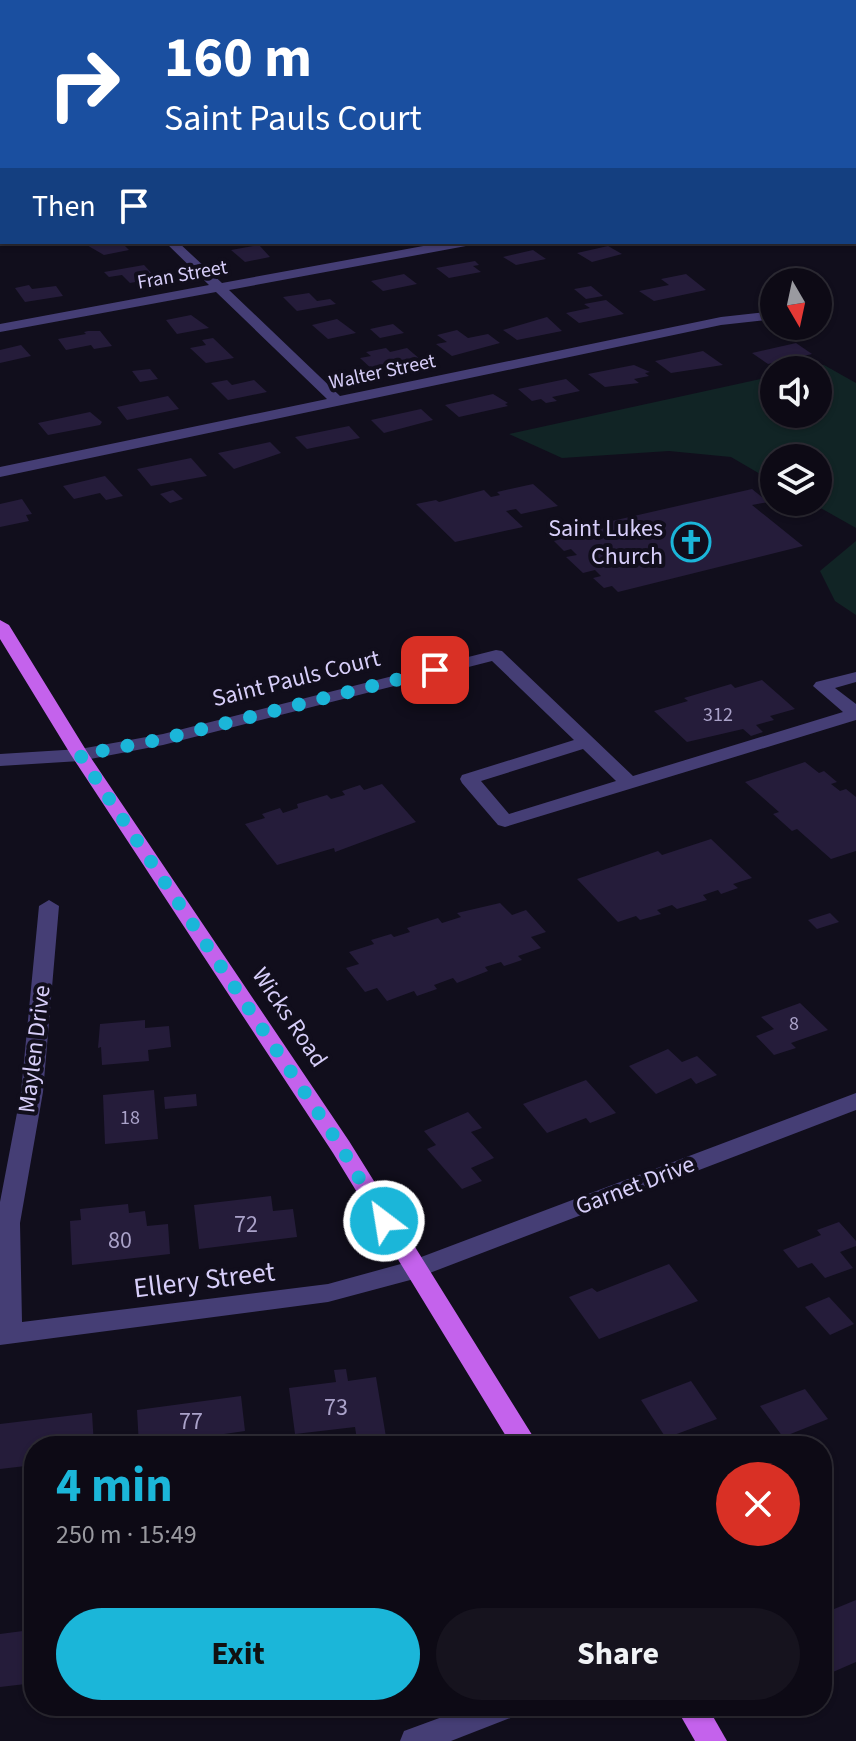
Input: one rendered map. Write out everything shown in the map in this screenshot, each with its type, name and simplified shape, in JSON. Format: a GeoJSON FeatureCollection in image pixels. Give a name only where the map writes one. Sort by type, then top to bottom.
{"type":"FeatureCollection","features":[{"type":"Feature","properties":{"kind":"main road","name":"Wicks Road"},"geometry":{"type":"LineString","coordinates":[[0,625],[80,755],[341,1147],[414,1270],[520,1436]]}},
{"type":"Feature","properties":{"kind":"main road"},"geometry":{"type":"LineString","coordinates":[[696,1716],[712,1741]]}},
{"type":"Feature","properties":{"kind":"street"},"geometry":{"type":"LineString","coordinates":[[173,244],[337,401]]}},
{"type":"Feature","properties":{"kind":"street","name":"Fran Street"},"geometry":{"type":"LineString","coordinates":[[0,328],[455,244]]}},
{"type":"Feature","properties":{"kind":"street","name":"Walter Street"},"geometry":{"type":"LineString","coordinates":[[0,472],[721,321],[760,317]]}},
{"type":"Feature","properties":{"kind":"street","name":"Saint Pauls Court"},"geometry":{"type":"LineString","coordinates":[[80,755],[163,739],[496,655],[628,782]]}},
{"type":"Feature","properties":{"kind":"street"},"geometry":{"type":"LineString","coordinates":[[856,677],[822,686],[856,713]]}},
{"type":"Feature","properties":{"kind":"street"},"geometry":{"type":"LineString","coordinates":[[587,742],[469,779],[505,821],[856,713]]}},
{"type":"Feature","properties":{"kind":"street"},"geometry":{"type":"LineString","coordinates":[[0,760],[80,755]]}},
{"type":"Feature","properties":{"kind":"street","name":"Maylen Drive"},"geometry":{"type":"LineString","coordinates":[[5,1334],[8,1223],[32,1092],[49,906]]}},
{"type":"Feature","properties":{"kind":"street","name":"Garnet Drive"},"geometry":{"type":"LineString","coordinates":[[414,1270],[856,1101]]}},
{"type":"Feature","properties":{"kind":"street","name":"Ellery Street"},"geometry":{"type":"LineString","coordinates":[[5,1334],[328,1293],[414,1270]]}},
{"type":"Feature","properties":{"kind":"street"},"geometry":{"type":"LineString","coordinates":[[415,1741],[481,1716]]}},
{"type":"Feature","properties":{"kind":"green space"},"geometry":{"type":"Polygon","coordinates":[[[832,370],[856,383],[856,528],[832,514],[832,444],[760,444],[760,474],[731,457],[669,451],[562,458],[509,434],[760,379],[760,428],[832,428],[832,370]]]}},
{"type":"Feature","properties":{"kind":"green space"},"geometry":{"type":"Polygon","coordinates":[[[856,541],[856,615],[835,601],[820,571],[856,541]]]}},
{"type":"Feature","properties":{"kind":"building"},"geometry":{"type":"Polygon","coordinates":[[[85,244],[123,244],[129,250],[104,255],[85,244]]]}},
{"type":"Feature","properties":{"kind":"building"},"geometry":{"type":"Polygon","coordinates":[[[259,245],[270,257],[245,262],[231,250],[259,245]]]}},
{"type":"Feature","properties":{"kind":"building"},"geometry":{"type":"Polygon","coordinates":[[[608,246],[622,254],[592,262],[577,253],[608,246]]]}},
{"type":"Feature","properties":{"kind":"building"},"geometry":{"type":"Polygon","coordinates":[[[533,250],[546,259],[516,265],[503,257],[533,250]]]}},
{"type":"Feature","properties":{"kind":"building"},"geometry":{"type":"Polygon","coordinates":[[[475,261],[479,265],[473,266],[481,272],[449,278],[436,268],[475,261]]]}},
{"type":"Feature","properties":{"kind":"building"},"geometry":{"type":"Polygon","coordinates":[[[144,265],[156,278],[130,283],[122,275],[109,277],[104,272],[144,265]]]}},
{"type":"Feature","properties":{"kind":"building"},"geometry":{"type":"Polygon","coordinates":[[[404,274],[417,284],[383,291],[371,281],[404,274]]]}},
{"type":"Feature","properties":{"kind":"building"},"geometry":{"type":"Polygon","coordinates":[[[686,274],[706,290],[654,301],[639,291],[669,285],[661,279],[686,274]]]}},
{"type":"Feature","properties":{"kind":"building"},"geometry":{"type":"Polygon","coordinates":[[[29,285],[32,289],[56,286],[63,296],[25,302],[15,288],[29,285]]]}},
{"type":"Feature","properties":{"kind":"building"},"geometry":{"type":"Polygon","coordinates":[[[591,286],[603,296],[586,299],[574,289],[591,286]]]}},
{"type":"Feature","properties":{"kind":"building"},"geometry":{"type":"Polygon","coordinates":[[[309,293],[317,301],[330,299],[336,304],[297,311],[283,297],[309,293]]]}},
{"type":"Feature","properties":{"kind":"building"},"geometry":{"type":"Polygon","coordinates":[[[606,300],[624,314],[579,323],[566,313],[590,308],[584,304],[606,300]]]}},
{"type":"Feature","properties":{"kind":"building"},"geometry":{"type":"Polygon","coordinates":[[[191,315],[209,328],[177,334],[166,320],[191,315]]]}},
{"type":"Feature","properties":{"kind":"building"},"geometry":{"type":"Polygon","coordinates":[[[547,317],[562,331],[517,340],[503,330],[547,317]]]}},
{"type":"Feature","properties":{"kind":"building"},"geometry":{"type":"Polygon","coordinates":[[[337,319],[356,333],[328,339],[312,325],[337,319]]]}},
{"type":"Feature","properties":{"kind":"building"},"geometry":{"type":"Polygon","coordinates":[[[393,324],[404,333],[380,338],[370,329],[393,324]]]}},
{"type":"Feature","properties":{"kind":"building"},"geometry":{"type":"Polygon","coordinates":[[[457,330],[468,338],[488,334],[500,343],[452,356],[436,344],[447,342],[437,335],[457,330]]]}},
{"type":"Feature","properties":{"kind":"building"},"geometry":{"type":"Polygon","coordinates":[[[100,331],[112,346],[94,349],[91,345],[66,350],[58,339],[86,334],[84,332],[100,331]]]}},
{"type":"Feature","properties":{"kind":"building"},"geometry":{"type":"Polygon","coordinates":[[[213,338],[234,358],[206,363],[190,348],[206,345],[202,340],[213,338]]]}},
{"type":"Feature","properties":{"kind":"building"},"geometry":{"type":"Polygon","coordinates":[[[796,343],[812,354],[760,356],[760,358],[752,353],[796,343]]]}},
{"type":"Feature","properties":{"kind":"building"},"geometry":{"type":"Polygon","coordinates":[[[21,345],[31,356],[0,363],[0,350],[21,345]]]}},
{"type":"Feature","properties":{"kind":"building"},"geometry":{"type":"Polygon","coordinates":[[[386,348],[390,352],[407,348],[421,360],[373,370],[360,358],[371,356],[366,352],[386,348]]]}},
{"type":"Feature","properties":{"kind":"building"},"geometry":{"type":"Polygon","coordinates":[[[703,351],[723,365],[671,373],[655,361],[703,351]]]}},
{"type":"Feature","properties":{"kind":"building"},"geometry":{"type":"Polygon","coordinates":[[[634,365],[650,372],[645,373],[649,376],[634,379],[639,383],[605,387],[588,374],[634,365]]]}},
{"type":"Feature","properties":{"kind":"building"},"geometry":{"type":"Polygon","coordinates":[[[150,369],[158,379],[140,382],[132,371],[150,369]]]}},
{"type":"Feature","properties":{"kind":"building"},"geometry":{"type":"Polygon","coordinates":[[[566,379],[580,391],[552,397],[557,401],[532,401],[518,389],[566,379]]]}},
{"type":"Feature","properties":{"kind":"building"},"geometry":{"type":"Polygon","coordinates":[[[227,380],[232,385],[254,380],[267,392],[228,400],[211,383],[227,380]]]}},
{"type":"Feature","properties":{"kind":"building"},"geometry":{"type":"Polygon","coordinates":[[[493,394],[508,406],[459,417],[445,405],[493,394]]]}},
{"type":"Feature","properties":{"kind":"building"},"geometry":{"type":"Polygon","coordinates":[[[168,396],[179,409],[127,420],[117,407],[168,396]]]}},
{"type":"Feature","properties":{"kind":"building"},"geometry":{"type":"Polygon","coordinates":[[[421,409],[433,420],[384,433],[371,420],[421,409]]]}},
{"type":"Feature","properties":{"kind":"building"},"geometry":{"type":"Polygon","coordinates":[[[90,412],[102,422],[100,425],[48,435],[38,423],[90,412]]]}},
{"type":"Feature","properties":{"kind":"building"},"geometry":{"type":"Polygon","coordinates":[[[349,426],[360,438],[307,449],[295,437],[349,426]]]}},
{"type":"Feature","properties":{"kind":"building"},"geometry":{"type":"Polygon","coordinates":[[[270,442],[281,453],[234,469],[218,453],[270,442]]]}},
{"type":"Feature","properties":{"kind":"building"},"geometry":{"type":"Polygon","coordinates":[[[191,458],[207,476],[151,486],[137,469],[191,458]]]}},
{"type":"Feature","properties":{"kind":"building"},"geometry":{"type":"Polygon","coordinates":[[[105,476],[123,496],[106,500],[100,493],[74,499],[63,486],[105,476]]]}},
{"type":"Feature","properties":{"kind":"building"},"geometry":{"type":"Polygon","coordinates":[[[533,484],[558,506],[521,514],[516,509],[506,511],[523,527],[455,542],[416,504],[439,502],[484,490],[491,497],[500,495],[497,492],[533,484]]]}},
{"type":"Feature","properties":{"kind":"building"},"geometry":{"type":"Polygon","coordinates":[[[752,489],[760,496],[760,504],[752,505],[760,511],[760,516],[766,516],[803,546],[618,592],[612,586],[604,588],[593,578],[601,576],[595,570],[583,573],[566,557],[577,555],[571,549],[564,551],[554,541],[561,539],[555,534],[752,489]]]}},
{"type":"Feature","properties":{"kind":"building"},"geometry":{"type":"Polygon","coordinates":[[[173,490],[183,499],[170,503],[160,494],[173,490]]]}},
{"type":"Feature","properties":{"kind":"building"},"geometry":{"type":"Polygon","coordinates":[[[22,499],[32,514],[26,515],[29,521],[0,527],[0,504],[22,499]]]}},
{"type":"Feature","properties":{"kind":"building"},"geometry":{"type":"Polygon","coordinates":[[[762,680],[795,709],[770,716],[774,720],[756,725],[763,732],[751,736],[743,729],[687,742],[654,711],[731,684],[735,688],[762,680]]]}},
{"type":"Feature","properties":{"kind":"building"},"geometry":{"type":"Polygon","coordinates":[[[805,762],[819,773],[824,771],[837,782],[831,784],[840,791],[846,789],[856,797],[856,851],[831,859],[797,829],[792,831],[773,814],[779,812],[745,782],[805,762]]]}},
{"type":"Feature","properties":{"kind":"building"},"geometry":{"type":"Polygon","coordinates":[[[382,784],[416,822],[335,852],[334,848],[277,865],[245,824],[265,818],[262,814],[280,808],[283,813],[298,808],[297,804],[327,795],[331,799],[345,795],[342,791],[360,785],[364,790],[382,784]]]}},
{"type":"Feature","properties":{"kind":"building"},"geometry":{"type":"Polygon","coordinates":[[[711,839],[752,878],[733,884],[738,888],[721,894],[718,890],[703,895],[707,900],[677,909],[672,905],[657,910],[661,914],[640,920],[636,916],[618,922],[577,879],[658,851],[662,855],[711,839]]]}},
{"type":"Feature","properties":{"kind":"building"},"geometry":{"type":"Polygon","coordinates":[[[500,903],[512,915],[526,910],[546,932],[531,937],[541,948],[518,956],[522,960],[504,966],[501,962],[485,967],[488,971],[457,983],[453,978],[434,985],[437,989],[417,996],[414,991],[387,1001],[377,988],[365,992],[346,968],[359,964],[349,952],[374,944],[371,940],[391,934],[394,937],[410,932],[407,928],[438,918],[442,923],[461,917],[457,913],[500,903]]]}},
{"type":"Feature","properties":{"kind":"building"},"geometry":{"type":"Polygon","coordinates":[[[830,913],[839,922],[817,929],[808,920],[830,913]]]}},
{"type":"Feature","properties":{"kind":"building"},"geometry":{"type":"Polygon","coordinates":[[[800,1003],[828,1030],[791,1043],[796,1048],[774,1055],[756,1036],[774,1029],[761,1017],[800,1003]]]}},
{"type":"Feature","properties":{"kind":"building"},"geometry":{"type":"Polygon","coordinates":[[[145,1020],[145,1028],[169,1026],[171,1047],[148,1050],[149,1061],[102,1065],[101,1047],[98,1048],[100,1024],[145,1020]]]}},
{"type":"Feature","properties":{"kind":"building"},"geometry":{"type":"Polygon","coordinates":[[[668,1049],[682,1062],[697,1056],[717,1075],[696,1084],[691,1078],[656,1094],[629,1066],[668,1049]]]}},
{"type":"Feature","properties":{"kind":"building"},"geometry":{"type":"Polygon","coordinates":[[[586,1080],[616,1113],[590,1123],[586,1118],[547,1133],[523,1104],[586,1080]]]}},
{"type":"Feature","properties":{"kind":"building"},"geometry":{"type":"Polygon","coordinates":[[[154,1090],[158,1139],[105,1144],[103,1095],[154,1090]]]}},
{"type":"Feature","properties":{"kind":"building"},"geometry":{"type":"Polygon","coordinates":[[[196,1094],[197,1106],[165,1109],[164,1097],[196,1094]]]}},
{"type":"Feature","properties":{"kind":"building"},"geometry":{"type":"Polygon","coordinates":[[[468,1112],[482,1128],[471,1132],[494,1158],[471,1168],[482,1181],[462,1189],[427,1149],[436,1145],[424,1131],[468,1112]]]}},
{"type":"Feature","properties":{"kind":"building"},"geometry":{"type":"Polygon","coordinates":[[[271,1196],[273,1211],[293,1209],[297,1237],[199,1249],[194,1205],[271,1196]]]}},
{"type":"Feature","properties":{"kind":"building"},"geometry":{"type":"Polygon","coordinates":[[[128,1204],[129,1213],[145,1211],[147,1226],[168,1224],[170,1254],[72,1265],[70,1221],[81,1220],[80,1209],[128,1204]]]}},
{"type":"Feature","properties":{"kind":"building"},"geometry":{"type":"Polygon","coordinates":[[[839,1222],[856,1241],[856,1246],[840,1252],[853,1268],[825,1278],[812,1263],[798,1268],[783,1250],[821,1235],[817,1230],[839,1222]]]}},
{"type":"Feature","properties":{"kind":"building"},"geometry":{"type":"Polygon","coordinates":[[[669,1264],[698,1301],[599,1339],[569,1297],[592,1288],[597,1292],[669,1264]]]}},
{"type":"Feature","properties":{"kind":"building"},"geometry":{"type":"Polygon","coordinates":[[[829,1297],[854,1324],[830,1335],[805,1307],[829,1297]]]}},
{"type":"Feature","properties":{"kind":"building"},"geometry":{"type":"Polygon","coordinates":[[[346,1369],[348,1381],[376,1377],[386,1436],[356,1436],[355,1427],[295,1434],[289,1388],[336,1382],[334,1370],[346,1369]]]}},
{"type":"Feature","properties":{"kind":"building"},"geometry":{"type":"Polygon","coordinates":[[[691,1381],[717,1419],[665,1436],[641,1400],[691,1381]]]}},
{"type":"Feature","properties":{"kind":"building"},"geometry":{"type":"Polygon","coordinates":[[[805,1389],[828,1419],[782,1436],[760,1406],[805,1389]]]}},
{"type":"Feature","properties":{"kind":"building"},"geometry":{"type":"Polygon","coordinates":[[[241,1396],[245,1431],[224,1436],[138,1436],[137,1410],[241,1396]]]}},
{"type":"Feature","properties":{"kind":"building"},"geometry":{"type":"Polygon","coordinates":[[[92,1413],[93,1436],[24,1436],[24,1466],[0,1469],[0,1424],[92,1413]]]}},
{"type":"Feature","properties":{"kind":"building"},"geometry":{"type":"Polygon","coordinates":[[[856,1600],[856,1662],[832,1672],[832,1610],[856,1600]]]}},
{"type":"Feature","properties":{"kind":"building"},"geometry":{"type":"Polygon","coordinates":[[[23,1631],[24,1684],[0,1687],[0,1634],[23,1631]]]}},
{"type":"Feature","properties":{"kind":"place","name":"Saint Lukes Church"},"geometry":{"type":"Point","coordinates":[691,542]}},
{"type":"Feature","properties":{"kind":"route"},"geometry":{"type":"LineString","coordinates":[[384,1221],[341,1147],[80,755],[163,739],[435,670]]}}]}
